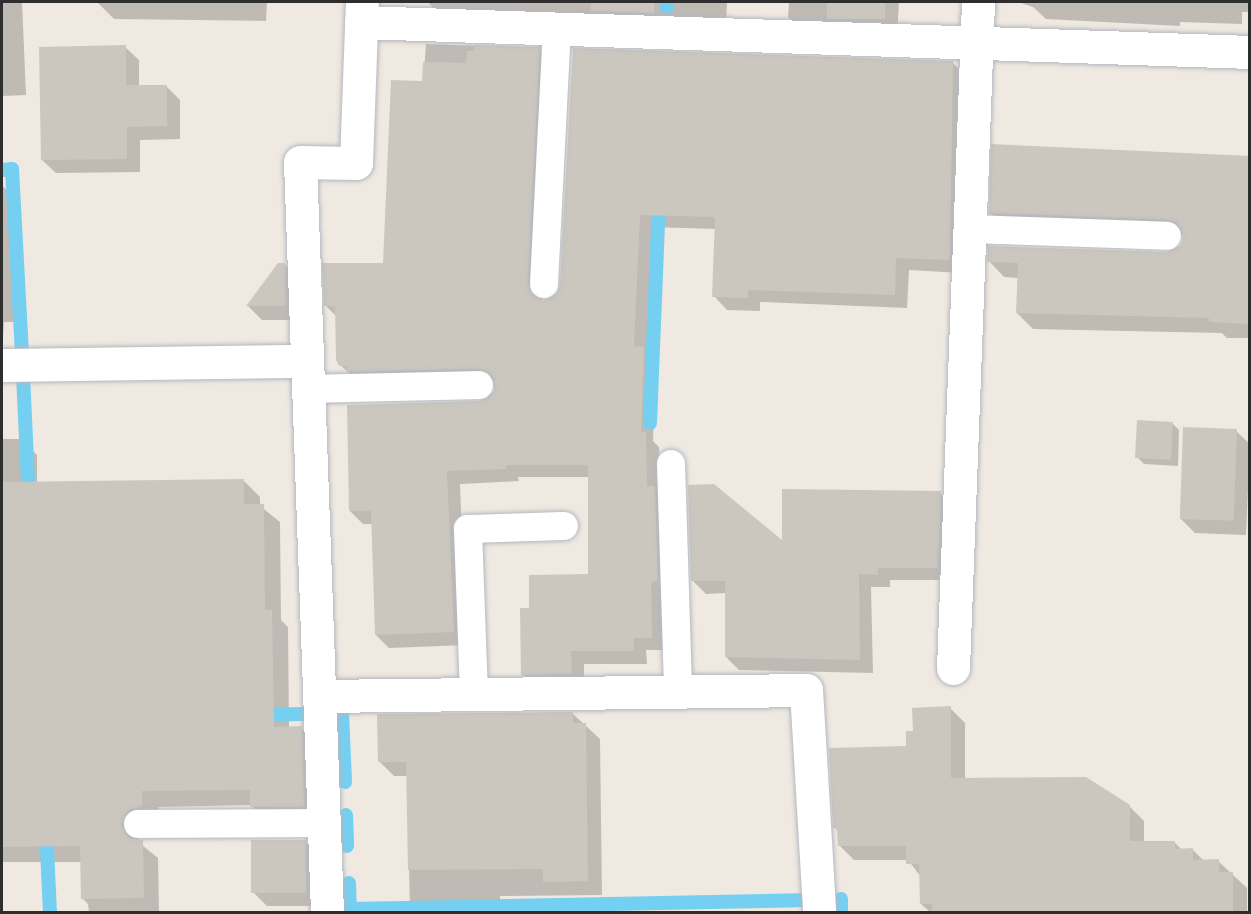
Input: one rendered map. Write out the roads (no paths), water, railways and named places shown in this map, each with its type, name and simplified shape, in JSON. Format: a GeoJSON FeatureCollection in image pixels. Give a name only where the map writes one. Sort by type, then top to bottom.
{"type":"FeatureCollection","features":[{"type":"Feature","properties":{"kind":"street"},"geometry":{"type":"LineString","coordinates":[[953,668],[978,2]]}},
{"type":"Feature","properties":{"kind":"street"},"geometry":{"type":"LineString","coordinates":[[327,912],[300,162],[356,164],[361,12],[556,29],[1250,52]]}},
{"type":"Feature","properties":{"kind":"street"},"geometry":{"type":"LineString","coordinates":[[2,365],[308,375]]}},
{"type":"Feature","properties":{"kind":"street"},"geometry":{"type":"LineString","coordinates":[[319,696],[806,690],[819,912]]}},
{"type":"Feature","properties":{"kind":"lane"},"geometry":{"type":"LineString","coordinates":[[544,284],[556,29]]}},
{"type":"Feature","properties":{"kind":"lane"},"geometry":{"type":"LineString","coordinates":[[970,229],[1167,236]]}},
{"type":"Feature","properties":{"kind":"lane"},"geometry":{"type":"LineString","coordinates":[[308,375],[479,385]]}},
{"type":"Feature","properties":{"kind":"lane"},"geometry":{"type":"LineString","coordinates":[[671,464],[678,692]]}},
{"type":"Feature","properties":{"kind":"lane"},"geometry":{"type":"LineString","coordinates":[[474,694],[468,530],[564,526]]}},
{"type":"Feature","properties":{"kind":"lane"},"geometry":{"type":"LineString","coordinates":[[138,824],[324,823]]}},
{"type":"Feature","properties":{"kind":"waterway"},"geometry":{"type":"LineString","coordinates":[[667,2],[667,7]]}},
{"type":"Feature","properties":{"kind":"waterway"},"geometry":{"type":"LineString","coordinates":[[2,170],[12,169],[22,353]]}},
{"type":"Feature","properties":{"kind":"waterway"},"geometry":{"type":"LineString","coordinates":[[650,423],[659,197]]}},
{"type":"Feature","properties":{"kind":"waterway"},"geometry":{"type":"LineString","coordinates":[[23,375],[29,500]]}},
{"type":"Feature","properties":{"kind":"waterway"},"geometry":{"type":"LineString","coordinates":[[342,713],[345,782]]}},
{"type":"Feature","properties":{"kind":"waterway"},"geometry":{"type":"LineString","coordinates":[[256,715],[302,714]]}},
{"type":"Feature","properties":{"kind":"waterway"},"geometry":{"type":"LineString","coordinates":[[346,815],[347,846]]}},
{"type":"Feature","properties":{"kind":"waterway"},"geometry":{"type":"LineString","coordinates":[[46,828],[50,912]]}},
{"type":"Feature","properties":{"kind":"waterway"},"geometry":{"type":"LineString","coordinates":[[349,883],[350,909],[800,900]]}},
{"type":"Feature","properties":{"kind":"waterway"},"geometry":{"type":"LineString","coordinates":[[841,899],[841,912]]}}]}
